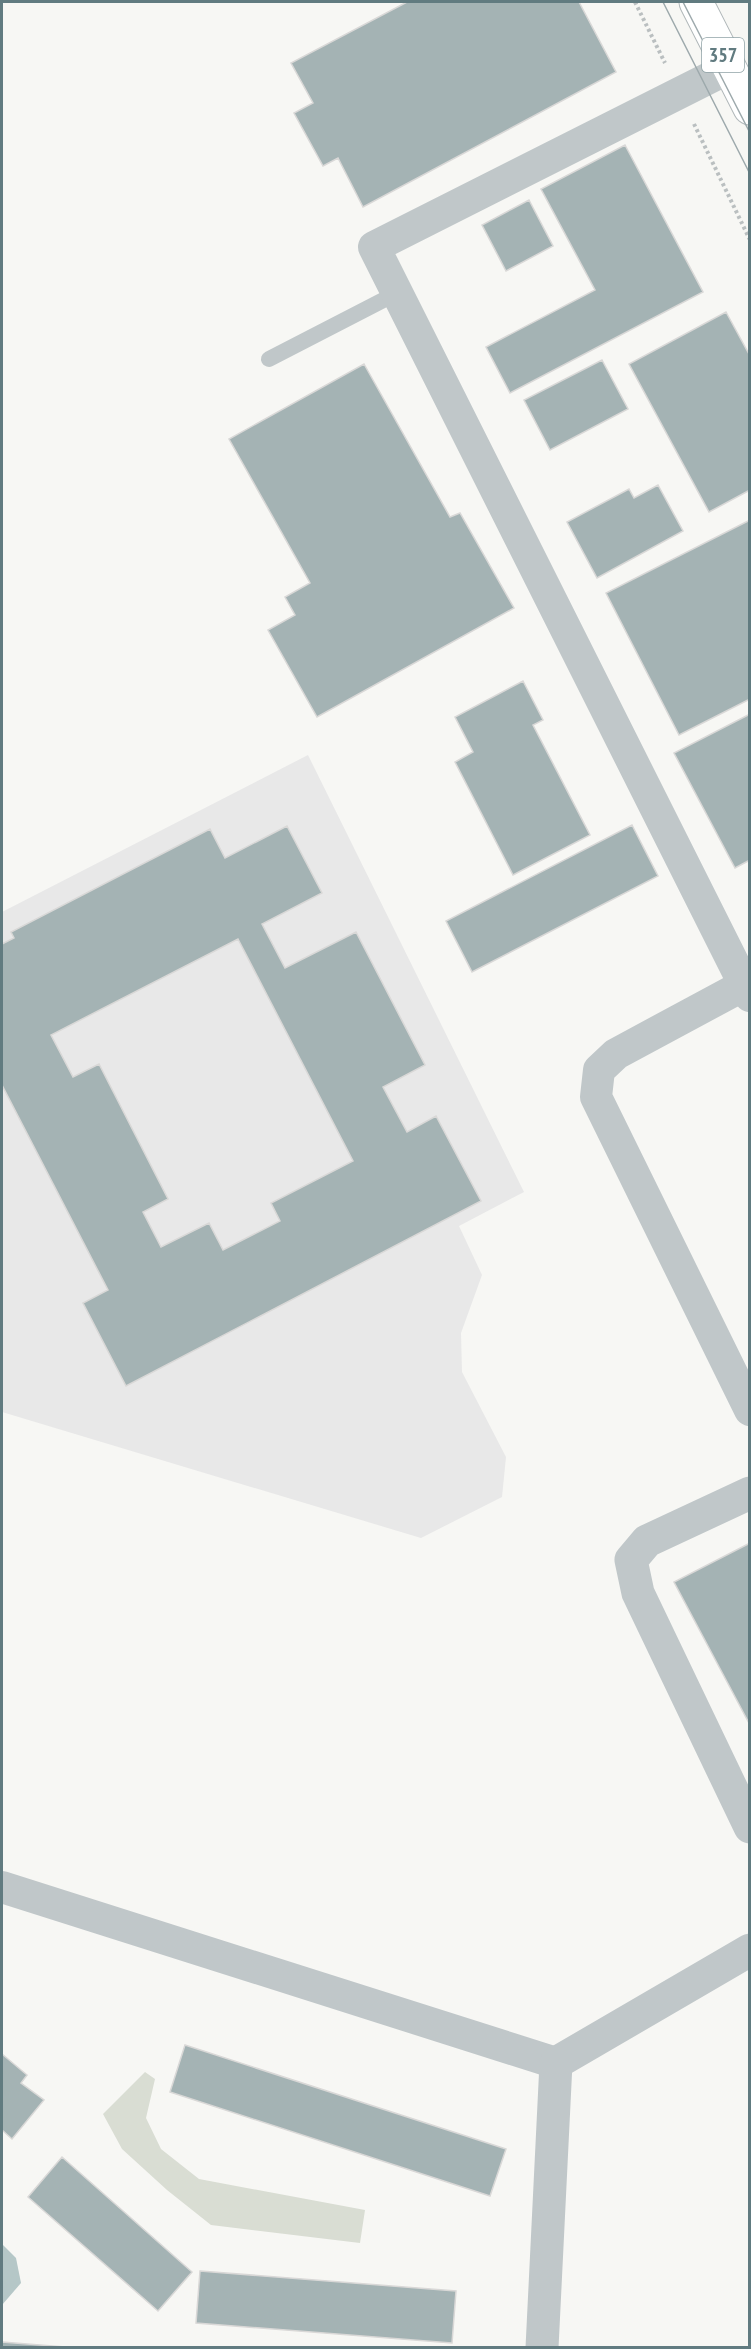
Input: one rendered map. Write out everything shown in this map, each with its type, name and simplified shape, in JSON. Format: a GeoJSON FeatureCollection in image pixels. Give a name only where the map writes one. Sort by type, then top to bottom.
{"type":"FeatureCollection","features":[{"type":"Feature","properties":{"kind":"highway","name":"357"},"geometry":{"type":"LineString","coordinates":[[696,2],[739,63],[750,108]]}},
{"type":"Feature","properties":{"kind":"street"},"geometry":{"type":"LineString","coordinates":[[739,63],[374,247],[747,990],[616,1054],[599,1070],[596,1097],[750,1410]]}},
{"type":"Feature","properties":{"kind":"street"},"geometry":{"type":"LineString","coordinates":[[750,1493],[647,1540],[631,1560],[638,1593],[750,1827]]}},
{"type":"Feature","properties":{"kind":"street"},"geometry":{"type":"LineString","coordinates":[[2,1887],[556,2063],[750,1950]]}},
{"type":"Feature","properties":{"kind":"street"},"geometry":{"type":"LineString","coordinates":[[542,2348],[556,2063]]}},
{"type":"Feature","properties":{"kind":"lane"},"geometry":{"type":"LineString","coordinates":[[269,359],[397,293]]}},
{"type":"Feature","properties":{"kind":"shaded area"},"geometry":{"type":"Polygon","coordinates":[[[308,755],[524,1192],[459,1226],[482,1275],[461,1333],[462,1372],[506,1457],[502,1497],[421,1538],[2,1412],[2,912],[308,755]]]}},
{"type":"Feature","properties":{"kind":"shaded area"},"geometry":{"type":"Polygon","coordinates":[[[145,2072],[155,2079],[146,2118],[161,2149],[199,2179],[365,2210],[360,2243],[211,2225],[167,2190],[122,2149],[103,2114],[145,2072]]]}},
{"type":"Feature","properties":{"kind":"shaded area"},"geometry":{"type":"Polygon","coordinates":[[[2,2244],[16,2258],[21,2283],[2,2305],[2,2244]]]}},
{"type":"Feature","properties":{"kind":"building"},"geometry":{"type":"Polygon","coordinates":[[[407,2],[579,2],[616,72],[363,207],[338,158],[323,166],[294,113],[313,103],[291,63],[407,2]]]}},
{"type":"Feature","properties":{"kind":"building"},"geometry":{"type":"Polygon","coordinates":[[[625,145],[703,292],[510,393],[486,347],[595,290],[541,189],[625,145]]]}},
{"type":"Feature","properties":{"kind":"building"},"geometry":{"type":"Polygon","coordinates":[[[529,200],[553,246],[506,271],[482,225],[529,200]]]}},
{"type":"Feature","properties":{"kind":"building"},"geometry":{"type":"Polygon","coordinates":[[[726,312],[750,356],[750,490],[709,512],[629,364],[726,312]]]}},
{"type":"Feature","properties":{"kind":"building"},"geometry":{"type":"Polygon","coordinates":[[[602,360],[628,409],[550,450],[524,400],[602,360]]]}},
{"type":"Feature","properties":{"kind":"building"},"geometry":{"type":"Polygon","coordinates":[[[364,364],[450,517],[460,513],[514,608],[317,717],[268,630],[295,615],[285,597],[310,583],[229,439],[364,364]]]}},
{"type":"Feature","properties":{"kind":"building"},"geometry":{"type":"Polygon","coordinates":[[[658,485],[683,531],[597,578],[567,522],[629,489],[634,498],[658,485]]]}},
{"type":"Feature","properties":{"kind":"building"},"geometry":{"type":"Polygon","coordinates":[[[750,520],[750,699],[679,735],[606,593],[750,520]]]}},
{"type":"Feature","properties":{"kind":"building"},"geometry":{"type":"Polygon","coordinates":[[[523,681],[543,720],[533,725],[590,835],[513,875],[455,762],[473,752],[455,717],[523,681]]]}},
{"type":"Feature","properties":{"kind":"building"},"geometry":{"type":"Polygon","coordinates":[[[750,714],[750,860],[735,868],[674,753],[750,714]]]}},
{"type":"Feature","properties":{"kind":"building"},"geometry":{"type":"Polygon","coordinates":[[[632,825],[658,876],[472,972],[446,921],[632,825]]]}},
{"type":"Feature","properties":{"kind":"building"},"geometry":{"type":"Polygon","coordinates":[[[287,826],[322,893],[262,924],[285,968],[356,932],[425,1065],[383,1087],[407,1132],[436,1116],[481,1201],[126,1386],[83,1303],[108,1290],[2,1085],[2,944],[14,938],[11,932],[210,829],[225,858],[287,826]],[[238,939],[51,1035],[73,1077],[99,1064],[168,1199],[143,1212],[161,1247],[209,1223],[223,1250],[280,1221],[271,1203],[353,1161],[238,939]]]}},
{"type":"Feature","properties":{"kind":"building"},"geometry":{"type":"Polygon","coordinates":[[[750,1543],[750,1725],[674,1582],[750,1543]]]}},
{"type":"Feature","properties":{"kind":"building"},"geometry":{"type":"Polygon","coordinates":[[[185,2045],[506,2149],[490,2196],[170,2092],[185,2045]]]}},
{"type":"Feature","properties":{"kind":"building"},"geometry":{"type":"Polygon","coordinates":[[[2,2054],[27,2075],[21,2083],[44,2100],[12,2139],[2,2130],[2,2054]]]}},
{"type":"Feature","properties":{"kind":"building"},"geometry":{"type":"Polygon","coordinates":[[[62,2157],[192,2272],[158,2311],[28,2197],[62,2157]]]}},
{"type":"Feature","properties":{"kind":"building"},"geometry":{"type":"Polygon","coordinates":[[[200,2271],[456,2291],[452,2343],[196,2323],[200,2271]]]}},
{"type":"Feature","properties":{"kind":"building"},"geometry":{"type":"Polygon","coordinates":[[[2,2342],[78,2348],[2,2348],[2,2342]]]}},
{"type":"Feature","properties":{"kind":"tram line"},"geometry":{"type":"LineString","coordinates":[[663,2],[750,174]]}},
{"type":"Feature","properties":{"kind":"tram line"},"geometry":{"type":"LineString","coordinates":[[683,2],[750,133]]}}]}
